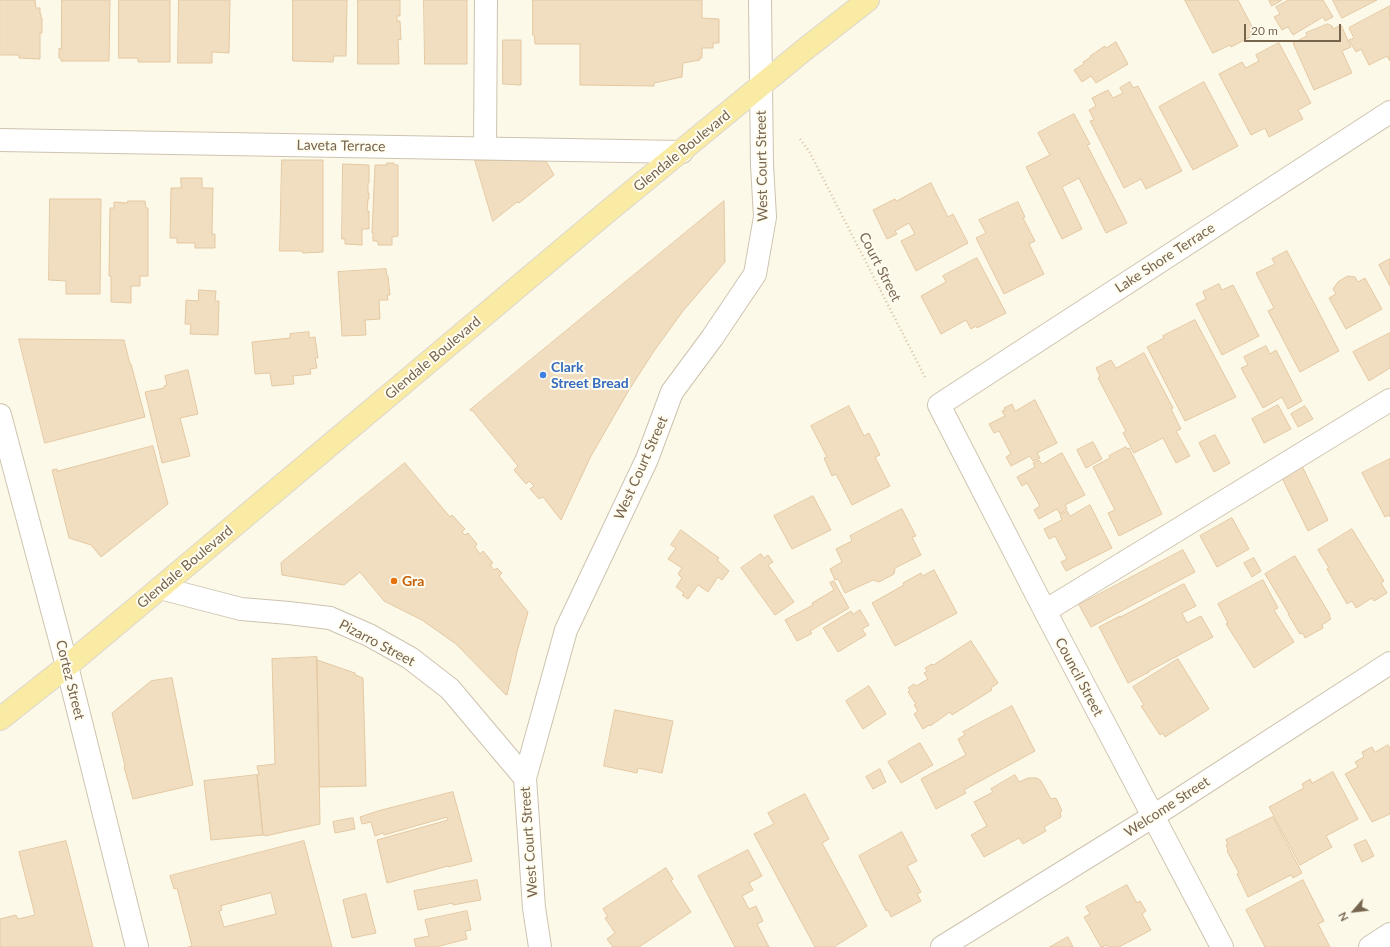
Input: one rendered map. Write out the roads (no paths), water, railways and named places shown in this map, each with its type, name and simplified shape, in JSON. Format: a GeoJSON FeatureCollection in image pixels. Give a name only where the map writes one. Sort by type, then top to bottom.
{"type":"FeatureCollection","features":[{"type":"Feature","properties":{"kind":"main road","name":"Glendale Boulevard"},"geometry":{"type":"LineString","coordinates":[[0,719],[67,666],[589,228],[804,50],[868,0]]}},
{"type":"Feature","properties":{"kind":"street"},"geometry":{"type":"LineString","coordinates":[[485,148],[486,0]]}},
{"type":"Feature","properties":{"kind":"street","name":"West Court Street"},"geometry":{"type":"LineString","coordinates":[[540,947],[534,908],[525,778],[566,630],[648,459],[672,392],[712,338],[755,274],[765,217],[762,165],[760,0]]}},
{"type":"Feature","properties":{"kind":"street","name":"Lake Shore Terrace"},"geometry":{"type":"LineString","coordinates":[[940,405],[1390,112]]}},
{"type":"Feature","properties":{"kind":"street","name":"Laveta Terrace"},"geometry":{"type":"LineString","coordinates":[[0,140],[682,152]]}},
{"type":"Feature","properties":{"kind":"street"},"geometry":{"type":"LineString","coordinates":[[1045,611],[1390,400]]}},
{"type":"Feature","properties":{"kind":"street","name":"Council Street"},"geometry":{"type":"LineString","coordinates":[[940,405],[1152,817],[1222,947]]}},
{"type":"Feature","properties":{"kind":"street","name":"Cortez Street"},"geometry":{"type":"LineString","coordinates":[[0,415],[67,666],[134,945]]}},
{"type":"Feature","properties":{"kind":"street","name":"Pizarro Street"},"geometry":{"type":"LineString","coordinates":[[160,588],[241,609],[330,618],[369,636],[410,658],[450,689],[525,778]]}},
{"type":"Feature","properties":{"kind":"street","name":"Welcome Street"},"geometry":{"type":"LineString","coordinates":[[942,947],[1152,817],[1390,663]]}},
{"type":"Feature","properties":{"kind":"street"},"geometry":{"type":"LineString","coordinates":[[1370,947],[1390,934]]}},
{"type":"Feature","properties":{"kind":"place","name":"Clark Street Bread"},"geometry":{"type":"Point","coordinates":[543,375]}},
{"type":"Feature","properties":{"kind":"place","name":"Gra"},"geometry":{"type":"Point","coordinates":[394,581]}}]}
